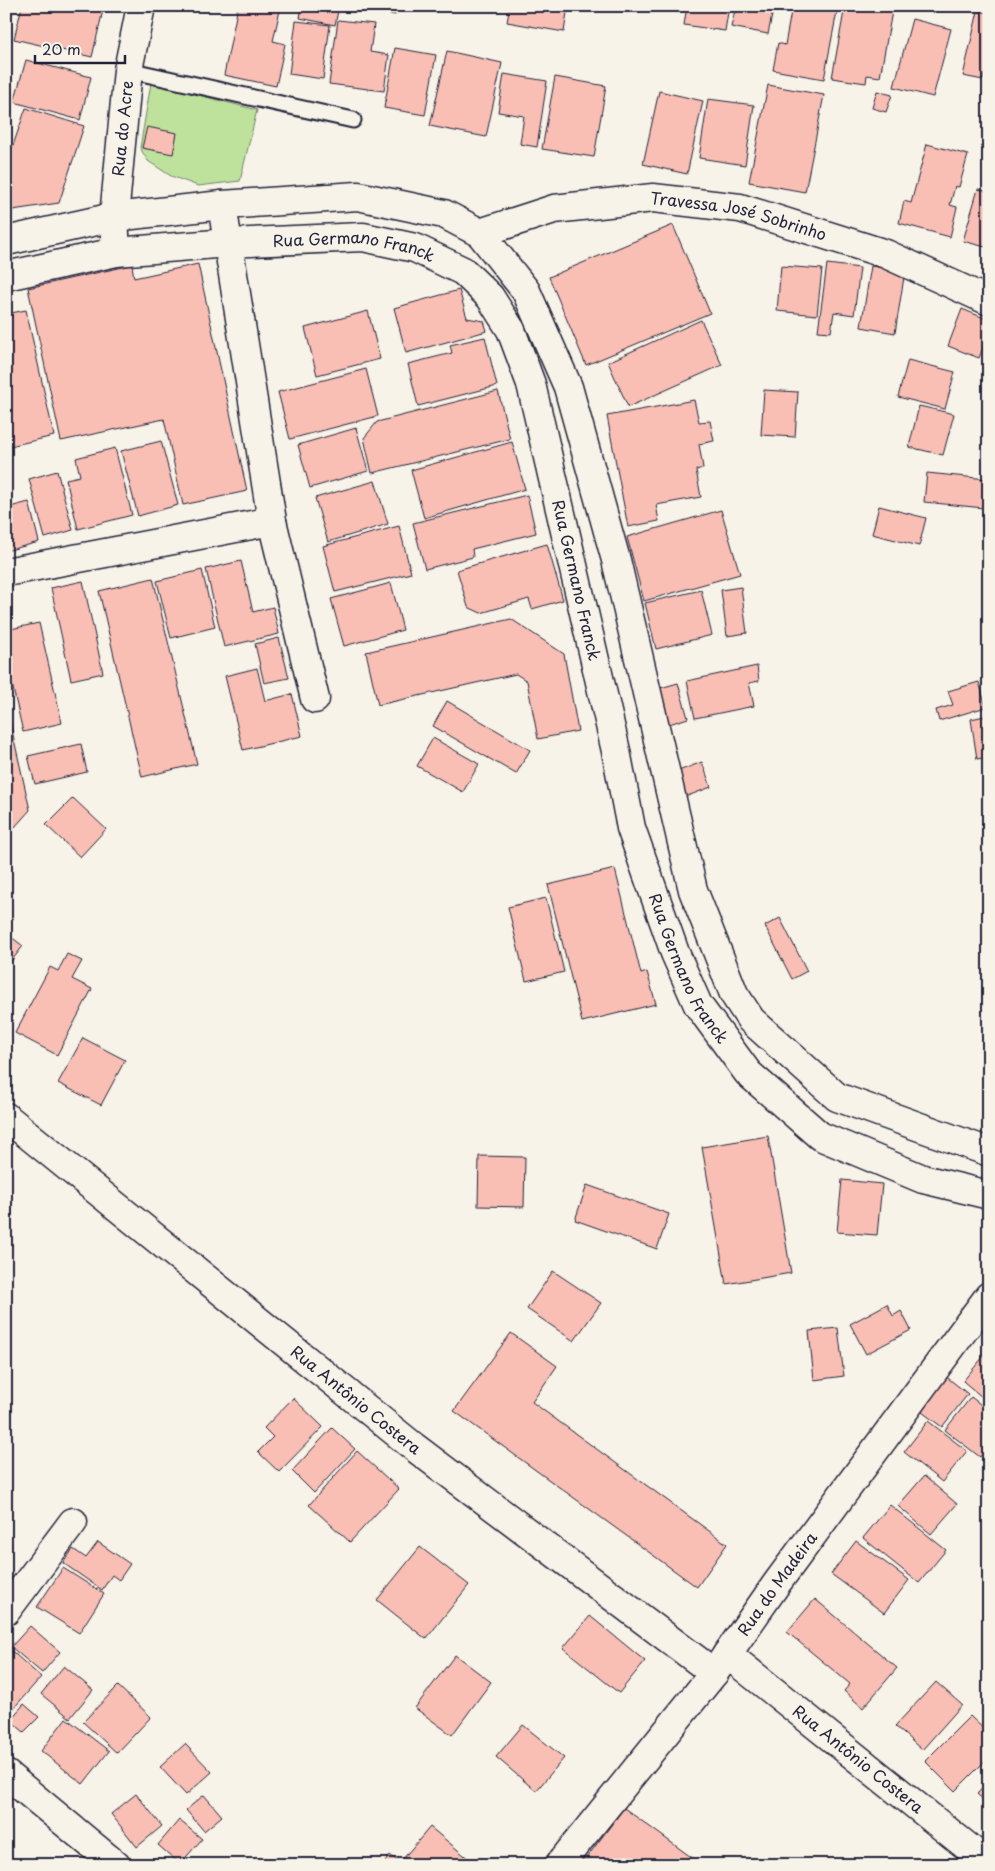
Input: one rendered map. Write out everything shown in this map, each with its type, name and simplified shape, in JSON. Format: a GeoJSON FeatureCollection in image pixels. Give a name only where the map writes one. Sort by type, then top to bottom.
{"type":"FeatureCollection","features":[{"type":"Feature","properties":{"kind":"street","name":"Rua do Acre"},"geometry":{"type":"LineString","coordinates":[[116,252],[114,216],[128,70],[142,6]]}},
{"type":"Feature","properties":{"kind":"street","name":"Rua Germano Franck"},"geometry":{"type":"LineString","coordinates":[[6,241],[114,216],[222,205],[358,196],[444,214],[480,233],[526,291],[568,387],[616,560],[693,890],[734,994],[752,1020],[837,1098],[989,1152]]}},
{"type":"Feature","properties":{"kind":"street","name":"Travessa José Sobrinho"},"geometry":{"type":"LineString","coordinates":[[480,233],[554,209],[653,198],[740,208],[886,254],[989,301]]}},
{"type":"Feature","properties":{"kind":"street"},"geometry":{"type":"LineString","coordinates":[[222,205],[272,522],[315,699]]}},
{"type":"Feature","properties":{"kind":"street","name":"Rua Germano Franck"},"geometry":{"type":"LineString","coordinates":[[6,276],[116,252],[228,243],[364,237],[415,248],[463,271],[490,297],[511,330],[531,384],[616,751],[631,828],[675,953],[698,1005],[748,1073],[820,1136],[923,1179],[989,1195]]}},
{"type":"Feature","properties":{"kind":"street"},"geometry":{"type":"LineString","coordinates":[[6,572],[272,522]]}},
{"type":"Feature","properties":{"kind":"street"},"geometry":{"type":"LineString","coordinates":[[616,751],[658,744]]}},
{"type":"Feature","properties":{"kind":"street","name":"Rua Antônio Costera"},"geometry":{"type":"LineString","coordinates":[[6,1117],[414,1447],[721,1664],[989,1864]]}},
{"type":"Feature","properties":{"kind":"street","name":"Rua do Madeira"},"geometry":{"type":"LineString","coordinates":[[559,1865],[721,1664],[777,1583],[989,1296]]}},
{"type":"Feature","properties":{"kind":"street"},"geometry":{"type":"LineString","coordinates":[[6,1611],[73,1522]]}},
{"type":"Feature","properties":{"kind":"street"},"geometry":{"type":"LineString","coordinates":[[6,1774],[116,1865]]}},
{"type":"Feature","properties":{"kind":"lane"},"geometry":{"type":"LineString","coordinates":[[128,70],[353,120]]}},
{"type":"Feature","properties":{"kind":"green space"},"geometry":{"type":"Polygon","coordinates":[[[151,83],[257,110],[240,181],[198,186],[171,176],[148,161],[140,148],[151,83]]]}},
{"type":"Feature","properties":{"kind":"building"},"geometry":{"type":"Polygon","coordinates":[[[22,6],[104,6],[92,57],[14,39],[22,6]]]}},
{"type":"Feature","properties":{"kind":"building"},"geometry":{"type":"Polygon","coordinates":[[[238,6],[281,6],[273,41],[285,44],[276,86],[224,75],[238,6]]]}},
{"type":"Feature","properties":{"kind":"building"},"geometry":{"type":"Polygon","coordinates":[[[302,6],[339,6],[335,25],[300,18],[302,6]]]}},
{"type":"Feature","properties":{"kind":"building"},"geometry":{"type":"Polygon","coordinates":[[[348,6],[397,6],[395,15],[348,6]]]}},
{"type":"Feature","properties":{"kind":"building"},"geometry":{"type":"Polygon","coordinates":[[[510,6],[568,6],[564,32],[507,22],[510,6]]]}},
{"type":"Feature","properties":{"kind":"building"},"geometry":{"type":"Polygon","coordinates":[[[687,6],[729,6],[725,31],[684,25],[687,6]]]}},
{"type":"Feature","properties":{"kind":"building"},"geometry":{"type":"Polygon","coordinates":[[[736,6],[774,6],[768,34],[731,27],[736,6]]]}},
{"type":"Feature","properties":{"kind":"building"},"geometry":{"type":"Polygon","coordinates":[[[792,6],[838,6],[824,79],[773,70],[778,43],[785,45],[792,6]]]}},
{"type":"Feature","properties":{"kind":"building"},"geometry":{"type":"Polygon","coordinates":[[[845,6],[893,6],[880,77],[867,75],[866,83],[832,78],[845,6]]]}},
{"type":"Feature","properties":{"kind":"building"},"geometry":{"type":"Polygon","coordinates":[[[978,11],[989,13],[989,75],[984,74],[983,80],[963,76],[978,11]]]}},
{"type":"Feature","properties":{"kind":"building"},"geometry":{"type":"Polygon","coordinates":[[[912,19],[951,29],[933,97],[894,87],[912,19]]]}},
{"type":"Feature","properties":{"kind":"building"},"geometry":{"type":"Polygon","coordinates":[[[338,20],[374,24],[370,52],[389,55],[384,91],[329,84],[338,20]]]}},
{"type":"Feature","properties":{"kind":"building"},"geometry":{"type":"Polygon","coordinates":[[[296,21],[330,25],[323,79],[289,74],[296,21]]]}},
{"type":"Feature","properties":{"kind":"building"},"geometry":{"type":"Polygon","coordinates":[[[395,48],[436,55],[425,115],[384,108],[395,48]]]}},
{"type":"Feature","properties":{"kind":"building"},"geometry":{"type":"Polygon","coordinates":[[[447,51],[502,63],[486,137],[430,126],[447,51]]]}},
{"type":"Feature","properties":{"kind":"building"},"geometry":{"type":"Polygon","coordinates":[[[26,60],[91,77],[80,120],[14,102],[26,60]]]}},
{"type":"Feature","properties":{"kind":"building"},"geometry":{"type":"Polygon","coordinates":[[[504,74],[547,81],[537,147],[520,144],[524,116],[498,112],[504,74]]]}},
{"type":"Feature","properties":{"kind":"building"},"geometry":{"type":"Polygon","coordinates":[[[555,77],[606,86],[594,157],[542,149],[555,77]]]}},
{"type":"Feature","properties":{"kind":"building"},"geometry":{"type":"Polygon","coordinates":[[[768,85],[824,95],[805,192],[749,182],[768,85]]]}},
{"type":"Feature","properties":{"kind":"building"},"geometry":{"type":"Polygon","coordinates":[[[659,91],[703,101],[687,174],[643,164],[659,91]]]}},
{"type":"Feature","properties":{"kind":"building"},"geometry":{"type":"Polygon","coordinates":[[[877,91],[892,95],[886,112],[872,108],[877,91]]]}},
{"type":"Feature","properties":{"kind":"building"},"geometry":{"type":"Polygon","coordinates":[[[708,99],[754,105],[745,165],[699,158],[708,99]]]}},
{"type":"Feature","properties":{"kind":"building"},"geometry":{"type":"Polygon","coordinates":[[[26,108],[84,126],[59,203],[6,211],[6,158],[9,157],[26,108]]]}},
{"type":"Feature","properties":{"kind":"building"},"geometry":{"type":"Polygon","coordinates":[[[147,127],[177,133],[173,154],[142,148],[147,127]]]}},
{"type":"Feature","properties":{"kind":"building"},"geometry":{"type":"Polygon","coordinates":[[[927,144],[968,155],[959,187],[955,186],[950,205],[957,207],[950,237],[899,223],[904,201],[911,203],[927,144]]]}},
{"type":"Feature","properties":{"kind":"building"},"geometry":{"type":"Polygon","coordinates":[[[978,189],[989,192],[989,248],[963,241],[978,189]]]}},
{"type":"Feature","properties":{"kind":"building"},"geometry":{"type":"Polygon","coordinates":[[[673,225],[710,313],[586,365],[549,277],[673,225]]]}},
{"type":"Feature","properties":{"kind":"building"},"geometry":{"type":"Polygon","coordinates":[[[198,264],[247,491],[183,505],[164,419],[61,441],[28,288],[132,265],[134,278],[198,264]]]}},
{"type":"Feature","properties":{"kind":"building"},"geometry":{"type":"Polygon","coordinates":[[[827,264],[860,268],[854,315],[834,312],[831,332],[818,331],[827,264]]]}},
{"type":"Feature","properties":{"kind":"building"},"geometry":{"type":"Polygon","coordinates":[[[781,266],[822,269],[817,315],[777,311],[781,266]]]}},
{"type":"Feature","properties":{"kind":"building"},"geometry":{"type":"Polygon","coordinates":[[[871,266],[905,271],[895,333],[861,327],[871,266]]]}},
{"type":"Feature","properties":{"kind":"building"},"geometry":{"type":"Polygon","coordinates":[[[459,290],[467,318],[484,321],[487,331],[406,353],[394,308],[459,290]]]}},
{"type":"Feature","properties":{"kind":"building"},"geometry":{"type":"Polygon","coordinates":[[[962,309],[989,320],[989,332],[979,358],[948,346],[962,309]]]}},
{"type":"Feature","properties":{"kind":"building"},"geometry":{"type":"Polygon","coordinates":[[[26,310],[54,436],[10,446],[6,430],[6,314],[26,310]]]}},
{"type":"Feature","properties":{"kind":"building"},"geometry":{"type":"Polygon","coordinates":[[[368,311],[380,359],[317,375],[305,328],[368,311]]]}},
{"type":"Feature","properties":{"kind":"building"},"geometry":{"type":"Polygon","coordinates":[[[701,320],[722,365],[628,407],[608,362],[701,320]]]}},
{"type":"Feature","properties":{"kind":"building"},"geometry":{"type":"Polygon","coordinates":[[[485,337],[497,386],[418,406],[408,364],[452,353],[450,345],[485,337]]]}},
{"type":"Feature","properties":{"kind":"building"},"geometry":{"type":"Polygon","coordinates":[[[908,360],[955,372],[945,409],[898,397],[908,360]]]}},
{"type":"Feature","properties":{"kind":"building"},"geometry":{"type":"Polygon","coordinates":[[[366,369],[378,416],[290,439],[278,392],[366,369]]]}},
{"type":"Feature","properties":{"kind":"building"},"geometry":{"type":"Polygon","coordinates":[[[764,390],[798,392],[795,437],[761,435],[764,390]]]}},
{"type":"Feature","properties":{"kind":"building"},"geometry":{"type":"Polygon","coordinates":[[[498,391],[510,439],[372,473],[364,438],[377,422],[498,391]]]}},
{"type":"Feature","properties":{"kind":"building"},"geometry":{"type":"Polygon","coordinates":[[[694,400],[699,422],[710,421],[714,441],[699,444],[703,468],[696,470],[701,497],[656,505],[659,521],[628,527],[607,416],[694,400]]]}},
{"type":"Feature","properties":{"kind":"building"},"geometry":{"type":"Polygon","coordinates":[[[919,406],[954,414],[943,455],[909,447],[919,406]]]}},
{"type":"Feature","properties":{"kind":"building"},"geometry":{"type":"Polygon","coordinates":[[[356,428],[368,471],[310,488],[298,445],[356,428]]]}},
{"type":"Feature","properties":{"kind":"building"},"geometry":{"type":"Polygon","coordinates":[[[161,441],[178,505],[138,516],[121,451],[161,441]]]}},
{"type":"Feature","properties":{"kind":"building"},"geometry":{"type":"Polygon","coordinates":[[[512,442],[525,489],[424,518],[411,470],[512,442]]]}},
{"type":"Feature","properties":{"kind":"building"},"geometry":{"type":"Polygon","coordinates":[[[115,448],[132,515],[78,529],[66,479],[80,476],[76,458],[115,448]]]}},
{"type":"Feature","properties":{"kind":"building"},"geometry":{"type":"Polygon","coordinates":[[[57,471],[73,530],[45,538],[29,479],[57,471]]]}},
{"type":"Feature","properties":{"kind":"building"},"geometry":{"type":"Polygon","coordinates":[[[927,473],[987,479],[984,508],[924,502],[927,473]]]}},
{"type":"Feature","properties":{"kind":"building"},"geometry":{"type":"Polygon","coordinates":[[[375,481],[388,524],[328,542],[315,498],[375,481]]]}},
{"type":"Feature","properties":{"kind":"building"},"geometry":{"type":"Polygon","coordinates":[[[6,493],[10,507],[29,502],[39,542],[6,551],[6,493]]]}},
{"type":"Feature","properties":{"kind":"building"},"geometry":{"type":"Polygon","coordinates":[[[527,495],[536,533],[472,549],[473,557],[425,569],[413,523],[527,495]]]}},
{"type":"Feature","properties":{"kind":"building"},"geometry":{"type":"Polygon","coordinates":[[[879,506],[926,518],[919,546],[872,534],[879,506]]]}},
{"type":"Feature","properties":{"kind":"building"},"geometry":{"type":"Polygon","coordinates":[[[721,510],[740,574],[644,601],[627,537],[721,510]]]}},
{"type":"Feature","properties":{"kind":"building"},"geometry":{"type":"Polygon","coordinates":[[[399,526],[411,573],[335,592],[323,546],[399,526]]]}},
{"type":"Feature","properties":{"kind":"building"},"geometry":{"type":"Polygon","coordinates":[[[547,544],[563,600],[532,609],[529,599],[481,613],[468,607],[457,570],[547,544]]]}},
{"type":"Feature","properties":{"kind":"building"},"geometry":{"type":"Polygon","coordinates":[[[241,561],[253,612],[273,607],[279,634],[224,647],[206,569],[241,561]]]}},
{"type":"Feature","properties":{"kind":"building"},"geometry":{"type":"Polygon","coordinates":[[[202,570],[215,627],[171,638],[157,581],[202,570]]]}},
{"type":"Feature","properties":{"kind":"building"},"geometry":{"type":"Polygon","coordinates":[[[153,578],[197,764],[142,777],[99,591],[153,578]]]}},
{"type":"Feature","properties":{"kind":"building"},"geometry":{"type":"Polygon","coordinates":[[[83,581],[103,673],[71,680],[51,588],[83,581]]]}},
{"type":"Feature","properties":{"kind":"building"},"geometry":{"type":"Polygon","coordinates":[[[391,583],[403,630],[344,646],[331,599],[391,583]]]}},
{"type":"Feature","properties":{"kind":"building"},"geometry":{"type":"Polygon","coordinates":[[[741,587],[747,633],[727,636],[721,590],[741,587]]]}},
{"type":"Feature","properties":{"kind":"building"},"geometry":{"type":"Polygon","coordinates":[[[701,590],[712,635],[656,649],[645,603],[701,590]]]}},
{"type":"Feature","properties":{"kind":"building"},"geometry":{"type":"Polygon","coordinates":[[[511,619],[564,654],[578,731],[538,739],[527,681],[516,674],[378,705],[366,652],[511,619]]]}},
{"type":"Feature","properties":{"kind":"building"},"geometry":{"type":"Polygon","coordinates":[[[39,623],[62,723],[23,732],[6,658],[6,630],[39,623]]]}},
{"type":"Feature","properties":{"kind":"building"},"geometry":{"type":"Polygon","coordinates":[[[279,638],[289,678],[264,683],[255,644],[279,638]]]}},
{"type":"Feature","properties":{"kind":"building"},"geometry":{"type":"Polygon","coordinates":[[[757,666],[759,681],[749,683],[754,706],[695,718],[687,681],[757,666]]]}},
{"type":"Feature","properties":{"kind":"building"},"geometry":{"type":"Polygon","coordinates":[[[257,668],[265,701],[292,694],[302,736],[243,750],[225,676],[257,668]]]}},
{"type":"Feature","properties":{"kind":"building"},"geometry":{"type":"Polygon","coordinates":[[[979,682],[986,707],[939,721],[936,710],[953,705],[948,691],[979,682]]]}},
{"type":"Feature","properties":{"kind":"building"},"geometry":{"type":"Polygon","coordinates":[[[678,683],[688,718],[666,725],[657,689],[678,683]]]}},
{"type":"Feature","properties":{"kind":"building"},"geometry":{"type":"Polygon","coordinates":[[[447,701],[530,750],[516,774],[433,726],[447,701]]]}},
{"type":"Feature","properties":{"kind":"building"},"geometry":{"type":"Polygon","coordinates":[[[6,704],[30,810],[6,837],[6,704]]]}},
{"type":"Feature","properties":{"kind":"building"},"geometry":{"type":"Polygon","coordinates":[[[989,715],[989,757],[977,759],[971,719],[989,715]]]}},
{"type":"Feature","properties":{"kind":"building"},"geometry":{"type":"Polygon","coordinates":[[[433,738],[479,764],[463,792],[417,766],[433,738]]]}},
{"type":"Feature","properties":{"kind":"building"},"geometry":{"type":"Polygon","coordinates":[[[81,744],[87,772],[35,784],[28,756],[81,744]]]}},
{"type":"Feature","properties":{"kind":"building"},"geometry":{"type":"Polygon","coordinates":[[[702,762],[711,787],[685,797],[676,772],[702,762]]]}},
{"type":"Feature","properties":{"kind":"building"},"geometry":{"type":"Polygon","coordinates":[[[73,798],[106,829],[80,857],[46,825],[73,798]]]}},
{"type":"Feature","properties":{"kind":"building"},"geometry":{"type":"Polygon","coordinates":[[[615,869],[641,974],[647,972],[656,1004],[582,1022],[548,885],[615,869]]]}},
{"type":"Feature","properties":{"kind":"building"},"geometry":{"type":"Polygon","coordinates":[[[546,898],[564,972],[526,981],[508,907],[546,898]]]}},
{"type":"Feature","properties":{"kind":"building"},"geometry":{"type":"Polygon","coordinates":[[[780,918],[807,971],[792,979],[765,926],[780,918]]]}},
{"type":"Feature","properties":{"kind":"building"},"geometry":{"type":"Polygon","coordinates":[[[6,933],[23,946],[6,968],[6,933]]]}},
{"type":"Feature","properties":{"kind":"building"},"geometry":{"type":"Polygon","coordinates":[[[67,954],[82,961],[72,979],[92,989],[57,1055],[15,1033],[50,967],[58,971],[67,954]]]}},
{"type":"Feature","properties":{"kind":"building"},"geometry":{"type":"Polygon","coordinates":[[[83,1038],[125,1060],[101,1105],[58,1083],[83,1038]]]}},
{"type":"Feature","properties":{"kind":"building"},"geometry":{"type":"Polygon","coordinates":[[[768,1136],[791,1273],[726,1284],[702,1147],[768,1136]]]}},
{"type":"Feature","properties":{"kind":"building"},"geometry":{"type":"Polygon","coordinates":[[[479,1156],[525,1157],[524,1207],[478,1206],[479,1156]]]}},
{"type":"Feature","properties":{"kind":"building"},"geometry":{"type":"Polygon","coordinates":[[[842,1180],[882,1184],[877,1235],[837,1232],[842,1180]]]}},
{"type":"Feature","properties":{"kind":"building"},"geometry":{"type":"Polygon","coordinates":[[[587,1185],[669,1214],[657,1249],[575,1220],[587,1185]]]}},
{"type":"Feature","properties":{"kind":"building"},"geometry":{"type":"Polygon","coordinates":[[[553,1271],[601,1303],[574,1341],[527,1309],[553,1271]]]}},
{"type":"Feature","properties":{"kind":"building"},"geometry":{"type":"Polygon","coordinates":[[[887,1304],[893,1316],[901,1311],[911,1330],[866,1354],[850,1324],[887,1304]]]}},
{"type":"Feature","properties":{"kind":"building"},"geometry":{"type":"Polygon","coordinates":[[[838,1328],[844,1376],[814,1380],[809,1331],[838,1328]]]}},
{"type":"Feature","properties":{"kind":"building"},"geometry":{"type":"Polygon","coordinates":[[[511,1333],[557,1366],[532,1402],[727,1544],[697,1587],[454,1411],[511,1333]]]}},
{"type":"Feature","properties":{"kind":"building"},"geometry":{"type":"Polygon","coordinates":[[[984,1356],[989,1359],[989,1403],[963,1381],[984,1356]]]}},
{"type":"Feature","properties":{"kind":"building"},"geometry":{"type":"Polygon","coordinates":[[[944,1375],[968,1394],[942,1427],[918,1409],[944,1375]]]}},
{"type":"Feature","properties":{"kind":"building"},"geometry":{"type":"Polygon","coordinates":[[[971,1397],[989,1411],[989,1445],[980,1457],[945,1430],[971,1397]]]}},
{"type":"Feature","properties":{"kind":"building"},"geometry":{"type":"Polygon","coordinates":[[[293,1398],[323,1427],[279,1472],[258,1452],[273,1437],[264,1428],[293,1398]]]}},
{"type":"Feature","properties":{"kind":"building"},"geometry":{"type":"Polygon","coordinates":[[[928,1421],[967,1451],[942,1482],[904,1452],[928,1421]]]}},
{"type":"Feature","properties":{"kind":"building"},"geometry":{"type":"Polygon","coordinates":[[[332,1428],[355,1449],[314,1493],[292,1471],[332,1428]]]}},
{"type":"Feature","properties":{"kind":"building"},"geometry":{"type":"Polygon","coordinates":[[[357,1451],[399,1489],[350,1542],[309,1505],[357,1451]]]}},
{"type":"Feature","properties":{"kind":"building"},"geometry":{"type":"Polygon","coordinates":[[[924,1476],[957,1504],[931,1534],[898,1506],[924,1476]]]}},
{"type":"Feature","properties":{"kind":"building"},"geometry":{"type":"Polygon","coordinates":[[[890,1505],[946,1550],[919,1583],[863,1538],[890,1505]]]}},
{"type":"Feature","properties":{"kind":"building"},"geometry":{"type":"Polygon","coordinates":[[[856,1541],[909,1580],[884,1613],[831,1574],[856,1541]]]}},
{"type":"Feature","properties":{"kind":"building"},"geometry":{"type":"Polygon","coordinates":[[[98,1542],[130,1564],[119,1580],[112,1575],[102,1590],[63,1563],[73,1549],[86,1558],[98,1542]]]}},
{"type":"Feature","properties":{"kind":"building"},"geometry":{"type":"Polygon","coordinates":[[[420,1547],[469,1585],[426,1639],[377,1600],[420,1547]]]}},
{"type":"Feature","properties":{"kind":"building"},"geometry":{"type":"Polygon","coordinates":[[[63,1568],[104,1594],[79,1633],[37,1607],[63,1568]]]}},
{"type":"Feature","properties":{"kind":"building"},"geometry":{"type":"Polygon","coordinates":[[[815,1599],[897,1668],[863,1708],[844,1691],[850,1684],[787,1632],[815,1599]]]}},
{"type":"Feature","properties":{"kind":"building"},"geometry":{"type":"Polygon","coordinates":[[[590,1616],[645,1661],[619,1693],[563,1648],[590,1616]]]}},
{"type":"Feature","properties":{"kind":"building"},"geometry":{"type":"Polygon","coordinates":[[[30,1626],[60,1652],[42,1673],[11,1647],[30,1626]]]}},
{"type":"Feature","properties":{"kind":"building"},"geometry":{"type":"Polygon","coordinates":[[[6,1648],[41,1677],[6,1717],[6,1648]]]}},
{"type":"Feature","properties":{"kind":"building"},"geometry":{"type":"Polygon","coordinates":[[[455,1655],[491,1682],[452,1735],[415,1708],[455,1655]]]}},
{"type":"Feature","properties":{"kind":"building"},"geometry":{"type":"Polygon","coordinates":[[[64,1666],[93,1690],[70,1718],[41,1694],[64,1666]]]}},
{"type":"Feature","properties":{"kind":"building"},"geometry":{"type":"Polygon","coordinates":[[[936,1682],[962,1705],[922,1750],[895,1726],[936,1682]]]}},
{"type":"Feature","properties":{"kind":"building"},"geometry":{"type":"Polygon","coordinates":[[[118,1686],[151,1717],[117,1753],[83,1722],[118,1686]]]}},
{"type":"Feature","properties":{"kind":"building"},"geometry":{"type":"Polygon","coordinates":[[[24,1704],[39,1717],[24,1732],[10,1720],[24,1704]]]}},
{"type":"Feature","properties":{"kind":"building"},"geometry":{"type":"Polygon","coordinates":[[[970,1716],[989,1734],[989,1757],[955,1791],[925,1761],[970,1716]]]}},
{"type":"Feature","properties":{"kind":"building"},"geometry":{"type":"Polygon","coordinates":[[[66,1718],[109,1751],[83,1784],[41,1751],[66,1718]]]}},
{"type":"Feature","properties":{"kind":"building"},"geometry":{"type":"Polygon","coordinates":[[[523,1725],[564,1758],[536,1791],[496,1757],[523,1725]]]}},
{"type":"Feature","properties":{"kind":"building"},"geometry":{"type":"Polygon","coordinates":[[[185,1744],[212,1772],[186,1795],[160,1767],[185,1744]]]}},
{"type":"Feature","properties":{"kind":"building"},"geometry":{"type":"Polygon","coordinates":[[[989,1781],[989,1805],[977,1794],[989,1781]]]}},
{"type":"Feature","properties":{"kind":"building"},"geometry":{"type":"Polygon","coordinates":[[[136,1794],[162,1826],[137,1847],[111,1814],[136,1794]]]}},
{"type":"Feature","properties":{"kind":"building"},"geometry":{"type":"Polygon","coordinates":[[[204,1795],[222,1816],[204,1831],[186,1810],[204,1795]]]}},
{"type":"Feature","properties":{"kind":"building"},"geometry":{"type":"Polygon","coordinates":[[[624,1808],[702,1865],[581,1865],[624,1808]]]}},
{"type":"Feature","properties":{"kind":"building"},"geometry":{"type":"Polygon","coordinates":[[[179,1820],[202,1839],[180,1864],[158,1845],[179,1820]]]}},
{"type":"Feature","properties":{"kind":"building"},"geometry":{"type":"Polygon","coordinates":[[[430,1827],[476,1865],[407,1865],[402,1860],[430,1827]]]}},
{"type":"Feature","properties":{"kind":"building"},"geometry":{"type":"Polygon","coordinates":[[[390,1855],[402,1865],[383,1865],[390,1855]]]}}]}
